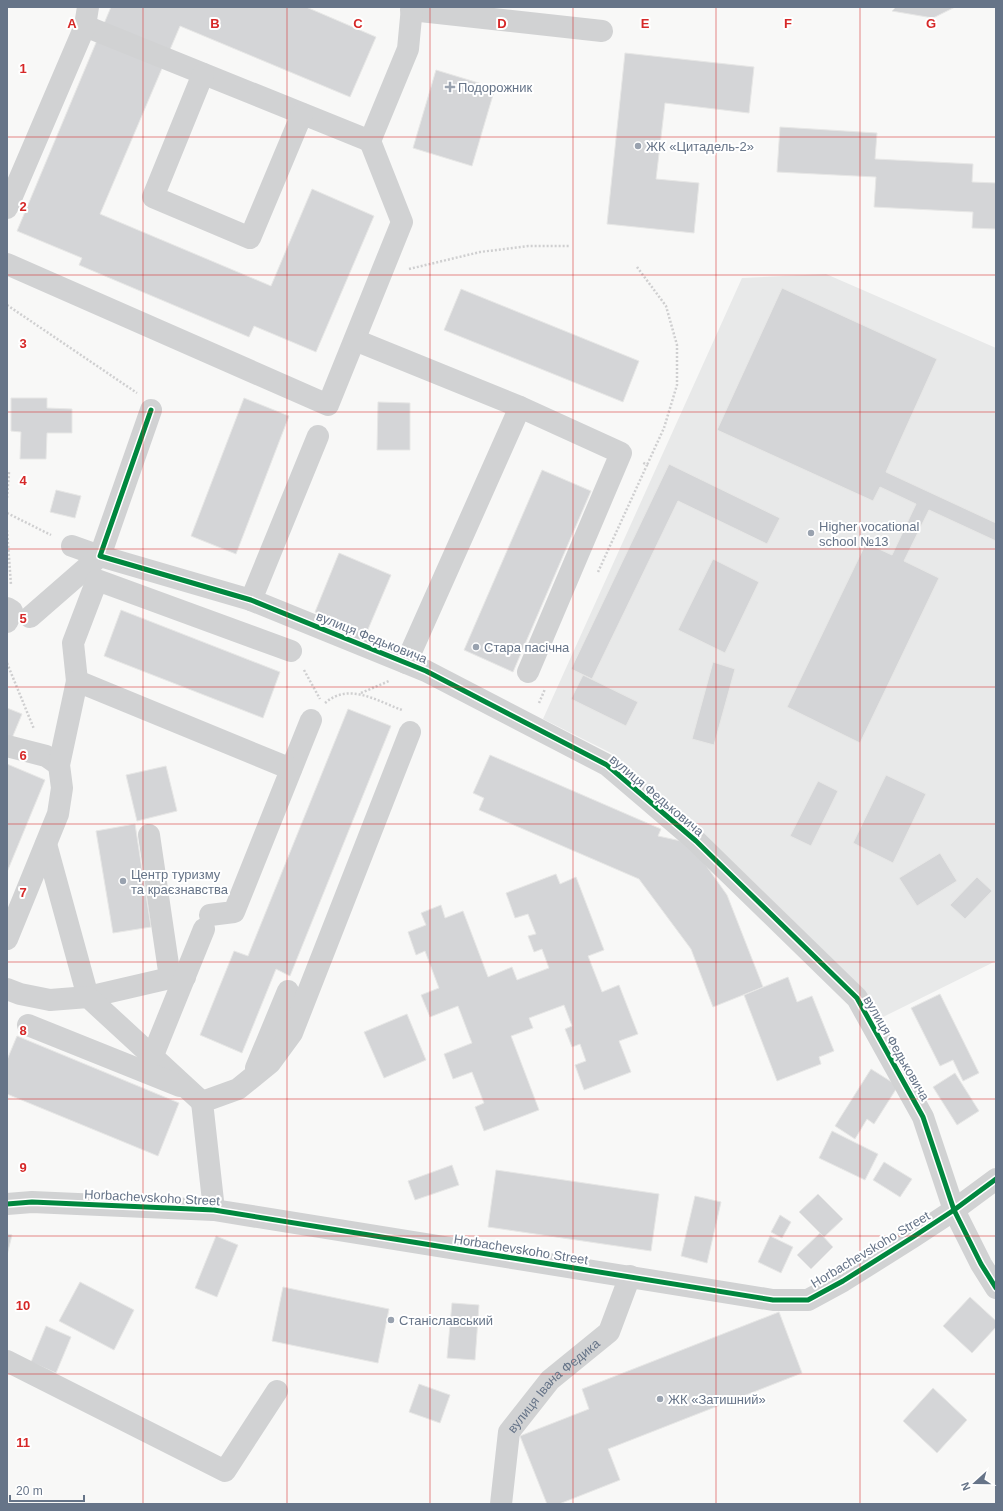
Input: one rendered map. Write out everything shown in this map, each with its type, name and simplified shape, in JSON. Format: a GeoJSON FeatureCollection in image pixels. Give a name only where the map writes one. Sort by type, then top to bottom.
{"type":"FeatureCollection","features":[{"type":"Feature","properties":{"kind":"street"},"geometry":{"type":"LineString","coordinates":[[7,264],[328,405],[402,222],[370,141],[408,48],[412,9],[602,31]]}},
{"type":"Feature","properties":{"kind":"street"},"geometry":{"type":"LineString","coordinates":[[7,208],[87,16],[203,74],[370,141]]}},
{"type":"Feature","properties":{"kind":"street"},"geometry":{"type":"LineString","coordinates":[[203,74],[152,197],[250,238],[302,114]]}},
{"type":"Feature","properties":{"kind":"street"},"geometry":{"type":"LineString","coordinates":[[354,340],[520,407],[621,453],[528,672]]}},
{"type":"Feature","properties":{"kind":"street"},"geometry":{"type":"LineString","coordinates":[[406,663],[520,407]]}},
{"type":"Feature","properties":{"kind":"street"},"geometry":{"type":"LineString","coordinates":[[14,614],[100,556],[151,410]]}},
{"type":"Feature","properties":{"kind":"street"},"geometry":{"type":"LineString","coordinates":[[251,600],[318,436]]}},
{"type":"Feature","properties":{"kind":"street","name":"вулиця Федьковича"},"geometry":{"type":"LineString","coordinates":[[72,546],[100,556],[251,600],[426,671],[607,765],[696,841],[857,998],[924,1117],[954,1210],[981,1264],[996,1288]]}},
{"type":"Feature","properties":{"kind":"street"},"geometry":{"type":"LineString","coordinates":[[7,939],[58,814],[62,788],[52,761],[76,681],[73,643],[97,580],[291,651]]}},
{"type":"Feature","properties":{"kind":"street"},"geometry":{"type":"LineString","coordinates":[[76,681],[291,769]]}},
{"type":"Feature","properties":{"kind":"street"},"geometry":{"type":"LineString","coordinates":[[153,1055],[178,978],[207,922],[234,912],[311,720]]}},
{"type":"Feature","properties":{"kind":"street"},"geometry":{"type":"LineString","coordinates":[[28,1025],[196,1096],[238,1089],[270,1064],[292,1033],[408,722]]}},
{"type":"Feature","properties":{"kind":"street"},"geometry":{"type":"LineString","coordinates":[[7,746],[52,761]]}},
{"type":"Feature","properties":{"kind":"street"},"geometry":{"type":"LineString","coordinates":[[149,835],[178,978]]}},
{"type":"Feature","properties":{"kind":"street"},"geometry":{"type":"LineString","coordinates":[[46,844],[88,997],[196,1096],[214,1210]]}},
{"type":"Feature","properties":{"kind":"street"},"geometry":{"type":"LineString","coordinates":[[7,989],[20,994],[50,1000],[88,997],[178,978]]}},
{"type":"Feature","properties":{"kind":"street"},"geometry":{"type":"LineString","coordinates":[[252,1078],[288,991]]}},
{"type":"Feature","properties":{"kind":"street","name":"Horbachevskoho Street"},"geometry":{"type":"LineString","coordinates":[[7,1204],[32,1202],[214,1210],[414,1244],[630,1276],[772,1300],[808,1300],[843,1281],[954,1210],[996,1179]]}},
{"type":"Feature","properties":{"kind":"street","name":"вулиця Івана Федика"},"geometry":{"type":"LineString","coordinates":[[501,1504],[509,1432],[550,1380],[609,1332],[630,1276]]}},
{"type":"Feature","properties":{"kind":"street"},"geometry":{"type":"LineString","coordinates":[[7,1361],[224,1471],[277,1391]]}},
{"type":"Feature","properties":{"kind":"path"},"geometry":{"type":"LineString","coordinates":[[380,276],[480,252],[528,246],[570,246]]}},
{"type":"Feature","properties":{"kind":"path"},"geometry":{"type":"LineString","coordinates":[[637,268],[666,306],[677,345],[677,385],[664,428],[647,465]]}},
{"type":"Feature","properties":{"kind":"path"},"geometry":{"type":"LineString","coordinates":[[7,305],[137,393],[151,410]]}},
{"type":"Feature","properties":{"kind":"path"},"geometry":{"type":"LineString","coordinates":[[7,498],[9,472]]}},
{"type":"Feature","properties":{"kind":"path"},"geometry":{"type":"LineString","coordinates":[[7,513],[72,546]]}},
{"type":"Feature","properties":{"kind":"path"},"geometry":{"type":"LineString","coordinates":[[7,530],[14,614]]}},
{"type":"Feature","properties":{"kind":"path"},"geometry":{"type":"LineString","coordinates":[[291,651],[318,694],[322,705],[338,694],[360,694],[408,722]]}},
{"type":"Feature","properties":{"kind":"path"},"geometry":{"type":"LineString","coordinates":[[7,663],[52,761]]}},
{"type":"Feature","properties":{"kind":"shaded area","name":"Higher vocational school №13"},"geometry":{"type":"Polygon","coordinates":[[[826,274],[996,348],[996,961],[881,1018],[865,991],[702,832],[611,753],[543,719],[742,278],[826,274]]]}},
{"type":"Feature","properties":{"kind":"building"},"geometry":{"type":"Polygon","coordinates":[[[111,7],[306,7],[376,37],[350,97],[180,26],[100,214],[271,286],[312,189],[374,216],[316,352],[254,326],[249,337],[79,265],[82,258],[17,231],[111,7]]]}},
{"type":"Feature","properties":{"kind":"building"},"geometry":{"type":"Polygon","coordinates":[[[896,7],[955,7],[933,18],[892,11],[896,7]]]}},
{"type":"Feature","properties":{"kind":"building","name":"ЖК «Цитадель-2»"},"geometry":{"type":"Polygon","coordinates":[[[625,53],[754,67],[749,113],[665,103],[656,179],[699,183],[694,233],[607,224],[625,53]]]}},
{"type":"Feature","properties":{"kind":"building"},"geometry":{"type":"Polygon","coordinates":[[[436,70],[495,88],[472,166],[413,148],[436,70]]]}},
{"type":"Feature","properties":{"kind":"building"},"geometry":{"type":"Polygon","coordinates":[[[780,127],[877,133],[875,159],[973,164],[972,182],[996,183],[996,229],[972,228],[973,212],[874,207],[876,177],[777,172],[780,127]]]}},
{"type":"Feature","properties":{"kind":"building"},"geometry":{"type":"Polygon","coordinates":[[[782,288],[937,359],[886,472],[996,523],[996,541],[929,510],[904,561],[939,578],[860,743],[787,707],[866,543],[892,555],[916,504],[880,487],[873,501],[717,430],[782,288]]]}},
{"type":"Feature","properties":{"kind":"building"},"geometry":{"type":"Polygon","coordinates":[[[461,289],[639,361],[623,402],[444,330],[461,289]]]}},
{"type":"Feature","properties":{"kind":"building"},"geometry":{"type":"Polygon","coordinates":[[[11,398],[47,398],[47,408],[72,409],[72,433],[47,433],[46,459],[20,459],[21,432],[11,431],[11,398]]]}},
{"type":"Feature","properties":{"kind":"building"},"geometry":{"type":"Polygon","coordinates":[[[244,398],[289,416],[236,554],[191,536],[244,398]]]}},
{"type":"Feature","properties":{"kind":"building"},"geometry":{"type":"Polygon","coordinates":[[[378,402],[410,403],[410,450],[377,450],[378,402]]]}},
{"type":"Feature","properties":{"kind":"building"},"geometry":{"type":"Polygon","coordinates":[[[669,464],[780,518],[767,544],[678,501],[592,679],[571,669],[669,464]]]}},
{"type":"Feature","properties":{"kind":"building"},"geometry":{"type":"Polygon","coordinates":[[[542,470],[591,491],[513,672],[464,650],[542,470]]]}},
{"type":"Feature","properties":{"kind":"building"},"geometry":{"type":"Polygon","coordinates":[[[56,490],[81,496],[75,518],[50,512],[56,490]]]}},
{"type":"Feature","properties":{"kind":"building"},"geometry":{"type":"Polygon","coordinates":[[[339,553],[391,575],[366,634],[315,612],[339,553]]]}},
{"type":"Feature","properties":{"kind":"building"},"geometry":{"type":"Polygon","coordinates":[[[713,559],[759,582],[725,653],[678,630],[713,559]]]}},
{"type":"Feature","properties":{"kind":"building"},"geometry":{"type":"Polygon","coordinates":[[[121,610],[280,672],[263,718],[104,656],[121,610]]]}},
{"type":"Feature","properties":{"kind":"building"},"geometry":{"type":"Polygon","coordinates":[[[713,662],[735,669],[714,745],[692,739],[713,662]]]}},
{"type":"Feature","properties":{"kind":"building"},"geometry":{"type":"Polygon","coordinates":[[[583,675],[638,702],[626,726],[571,699],[583,675]]]}},
{"type":"Feature","properties":{"kind":"building"},"geometry":{"type":"Polygon","coordinates":[[[7,708],[22,714],[12,738],[7,736],[7,708]]]}},
{"type":"Feature","properties":{"kind":"building"},"geometry":{"type":"Polygon","coordinates":[[[348,709],[391,726],[290,976],[276,969],[242,1053],[200,1035],[234,951],[248,956],[348,709]]]}},
{"type":"Feature","properties":{"kind":"building"},"geometry":{"type":"Polygon","coordinates":[[[490,755],[661,829],[658,836],[690,843],[727,895],[763,987],[713,1007],[691,949],[639,879],[479,810],[484,798],[473,793],[490,755]]]}},
{"type":"Feature","properties":{"kind":"building"},"geometry":{"type":"Polygon","coordinates":[[[7,764],[45,780],[7,872],[7,764]]]}},
{"type":"Feature","properties":{"kind":"building"},"geometry":{"type":"Polygon","coordinates":[[[166,766],[177,811],[137,821],[126,775],[166,766]]]}},
{"type":"Feature","properties":{"kind":"building"},"geometry":{"type":"Polygon","coordinates":[[[886,775],[926,794],[893,863],[853,843],[886,775]]]}},
{"type":"Feature","properties":{"kind":"building"},"geometry":{"type":"Polygon","coordinates":[[[818,781],[838,791],[811,846],[790,836],[818,781]]]}},
{"type":"Feature","properties":{"kind":"building"},"geometry":{"type":"Polygon","coordinates":[[[135,824],[151,927],[113,933],[96,831],[135,824]]]}},
{"type":"Feature","properties":{"kind":"building"},"geometry":{"type":"Polygon","coordinates":[[[940,853],[957,881],[917,906],[899,878],[940,853]]]}},
{"type":"Feature","properties":{"kind":"building"},"geometry":{"type":"Polygon","coordinates":[[[556,874],[560,884],[576,877],[604,950],[588,956],[602,992],[619,985],[638,1034],[619,1041],[631,1072],[584,1090],[575,1065],[586,1061],[580,1044],[572,1047],[565,1029],[572,1026],[564,1005],[529,1018],[533,1028],[511,1036],[539,1110],[484,1131],[475,1107],[484,1103],[472,1072],[453,1079],[444,1054],[472,1043],[458,1006],[430,1017],[421,995],[439,988],[425,951],[416,955],[408,932],[426,925],[421,913],[441,905],[445,918],[463,911],[488,977],[512,967],[517,980],[549,968],[542,949],[534,952],[528,936],[536,934],[528,914],[515,918],[506,893],[556,874]]]}},
{"type":"Feature","properties":{"kind":"building"},"geometry":{"type":"Polygon","coordinates":[[[977,877],[992,891],[965,919],[950,905],[977,877]]]}},
{"type":"Feature","properties":{"kind":"building"},"geometry":{"type":"Polygon","coordinates":[[[788,977],[797,1002],[812,996],[834,1051],[819,1057],[821,1064],[777,1081],[744,995],[788,977]]]}},
{"type":"Feature","properties":{"kind":"building"},"geometry":{"type":"Polygon","coordinates":[[[940,994],[979,1073],[963,1081],[953,1060],[940,1066],[911,1008],[940,994]]]}},
{"type":"Feature","properties":{"kind":"building"},"geometry":{"type":"Polygon","coordinates":[[[407,1014],[426,1060],[384,1078],[364,1032],[407,1014]]]}},
{"type":"Feature","properties":{"kind":"building"},"geometry":{"type":"Polygon","coordinates":[[[17,1036],[179,1103],[158,1156],[7,1094],[7,1060],[17,1036]]]}},
{"type":"Feature","properties":{"kind":"building"},"geometry":{"type":"Polygon","coordinates":[[[871,1069],[898,1086],[874,1124],[867,1119],[855,1139],[835,1126],[871,1069]]]}},
{"type":"Feature","properties":{"kind":"building"},"geometry":{"type":"Polygon","coordinates":[[[955,1073],[979,1111],[957,1125],[933,1087],[955,1073]]]}},
{"type":"Feature","properties":{"kind":"building"},"geometry":{"type":"Polygon","coordinates":[[[832,1131],[878,1154],[865,1180],[819,1158],[832,1131]]]}},
{"type":"Feature","properties":{"kind":"building"},"geometry":{"type":"Polygon","coordinates":[[[884,1162],[912,1179],[900,1197],[873,1180],[884,1162]]]}},
{"type":"Feature","properties":{"kind":"building"},"geometry":{"type":"Polygon","coordinates":[[[452,1165],[459,1185],[415,1200],[408,1181],[452,1165]]]}},
{"type":"Feature","properties":{"kind":"building"},"geometry":{"type":"Polygon","coordinates":[[[496,1170],[659,1194],[651,1251],[488,1227],[496,1170]]]}},
{"type":"Feature","properties":{"kind":"building"},"geometry":{"type":"Polygon","coordinates":[[[818,1194],[843,1219],[824,1237],[799,1212],[818,1194]]]}},
{"type":"Feature","properties":{"kind":"building"},"geometry":{"type":"Polygon","coordinates":[[[695,1196],[721,1202],[707,1263],[681,1256],[695,1196]]]}},
{"type":"Feature","properties":{"kind":"building"},"geometry":{"type":"Polygon","coordinates":[[[780,1215],[791,1222],[782,1238],[771,1232],[780,1215]]]}},
{"type":"Feature","properties":{"kind":"building"},"geometry":{"type":"Polygon","coordinates":[[[820,1233],[833,1247],[811,1269],[797,1255],[820,1233]]]}},
{"type":"Feature","properties":{"kind":"building"},"geometry":{"type":"Polygon","coordinates":[[[7,1234],[12,1235],[7,1255],[7,1234]]]}},
{"type":"Feature","properties":{"kind":"building"},"geometry":{"type":"Polygon","coordinates":[[[216,1236],[238,1245],[217,1297],[195,1288],[216,1236]]]}},
{"type":"Feature","properties":{"kind":"building"},"geometry":{"type":"Polygon","coordinates":[[[770,1236],[793,1247],[781,1273],[758,1262],[770,1236]]]}},
{"type":"Feature","properties":{"kind":"building"},"geometry":{"type":"Polygon","coordinates":[[[80,1282],[134,1310],[114,1350],[59,1321],[80,1282]]]}},
{"type":"Feature","properties":{"kind":"building"},"geometry":{"type":"Polygon","coordinates":[[[283,1287],[389,1309],[378,1363],[272,1341],[283,1287]]]}},
{"type":"Feature","properties":{"kind":"building"},"geometry":{"type":"Polygon","coordinates":[[[970,1297],[996,1321],[996,1327],[972,1353],[943,1326],[970,1297]]]}},
{"type":"Feature","properties":{"kind":"building"},"geometry":{"type":"Polygon","coordinates":[[[452,1303],[479,1305],[475,1360],[447,1358],[452,1303]]]}},
{"type":"Feature","properties":{"kind":"building","name":"ЖК «Затишний»"},"geometry":{"type":"Polygon","coordinates":[[[779,1312],[802,1373],[608,1449],[620,1480],[559,1504],[547,1504],[520,1436],[589,1409],[582,1389],[779,1312]]]}},
{"type":"Feature","properties":{"kind":"building"},"geometry":{"type":"Polygon","coordinates":[[[46,1326],[71,1337],[56,1373],[31,1362],[46,1326]]]}},
{"type":"Feature","properties":{"kind":"building"},"geometry":{"type":"Polygon","coordinates":[[[419,1384],[450,1395],[440,1423],[409,1412],[419,1384]]]}},
{"type":"Feature","properties":{"kind":"building"},"geometry":{"type":"Polygon","coordinates":[[[933,1388],[967,1420],[937,1453],[903,1421],[933,1388]]]}},
{"type":"Feature","properties":{"kind":"cycle path"},"geometry":{"type":"LineString","coordinates":[[151,410],[100,556],[251,600],[426,671],[607,765],[696,841],[857,998],[923,1117],[954,1210],[981,1264],[996,1288]]}},
{"type":"Feature","properties":{"kind":"cycle path"},"geometry":{"type":"LineString","coordinates":[[7,1204],[32,1202],[214,1210],[773,1300],[808,1300],[843,1281],[913,1237],[954,1210],[996,1179]]}},
{"type":"Feature","properties":{"kind":"place","name":"Подорожник"},"geometry":{"type":"Point","coordinates":[450,87]}},
{"type":"Feature","properties":{"kind":"place","name":"ЖК «Цитадель-2»"},"geometry":{"type":"Point","coordinates":[638,146]}},
{"type":"Feature","properties":{"kind":"place","name":"Higher vocational school №13"},"geometry":{"type":"Point","coordinates":[811,533]}},
{"type":"Feature","properties":{"kind":"place","name":"Стара пасічна"},"geometry":{"type":"Point","coordinates":[476,647]}},
{"type":"Feature","properties":{"kind":"place","name":"Центр туризму та краєзнавства"},"geometry":{"type":"Point","coordinates":[123,881]}},
{"type":"Feature","properties":{"kind":"place","name":"Станіславський"},"geometry":{"type":"Point","coordinates":[391,1320]}},
{"type":"Feature","properties":{"kind":"place","name":"ЖК «Затишний»"},"geometry":{"type":"Point","coordinates":[660,1399]}}]}
